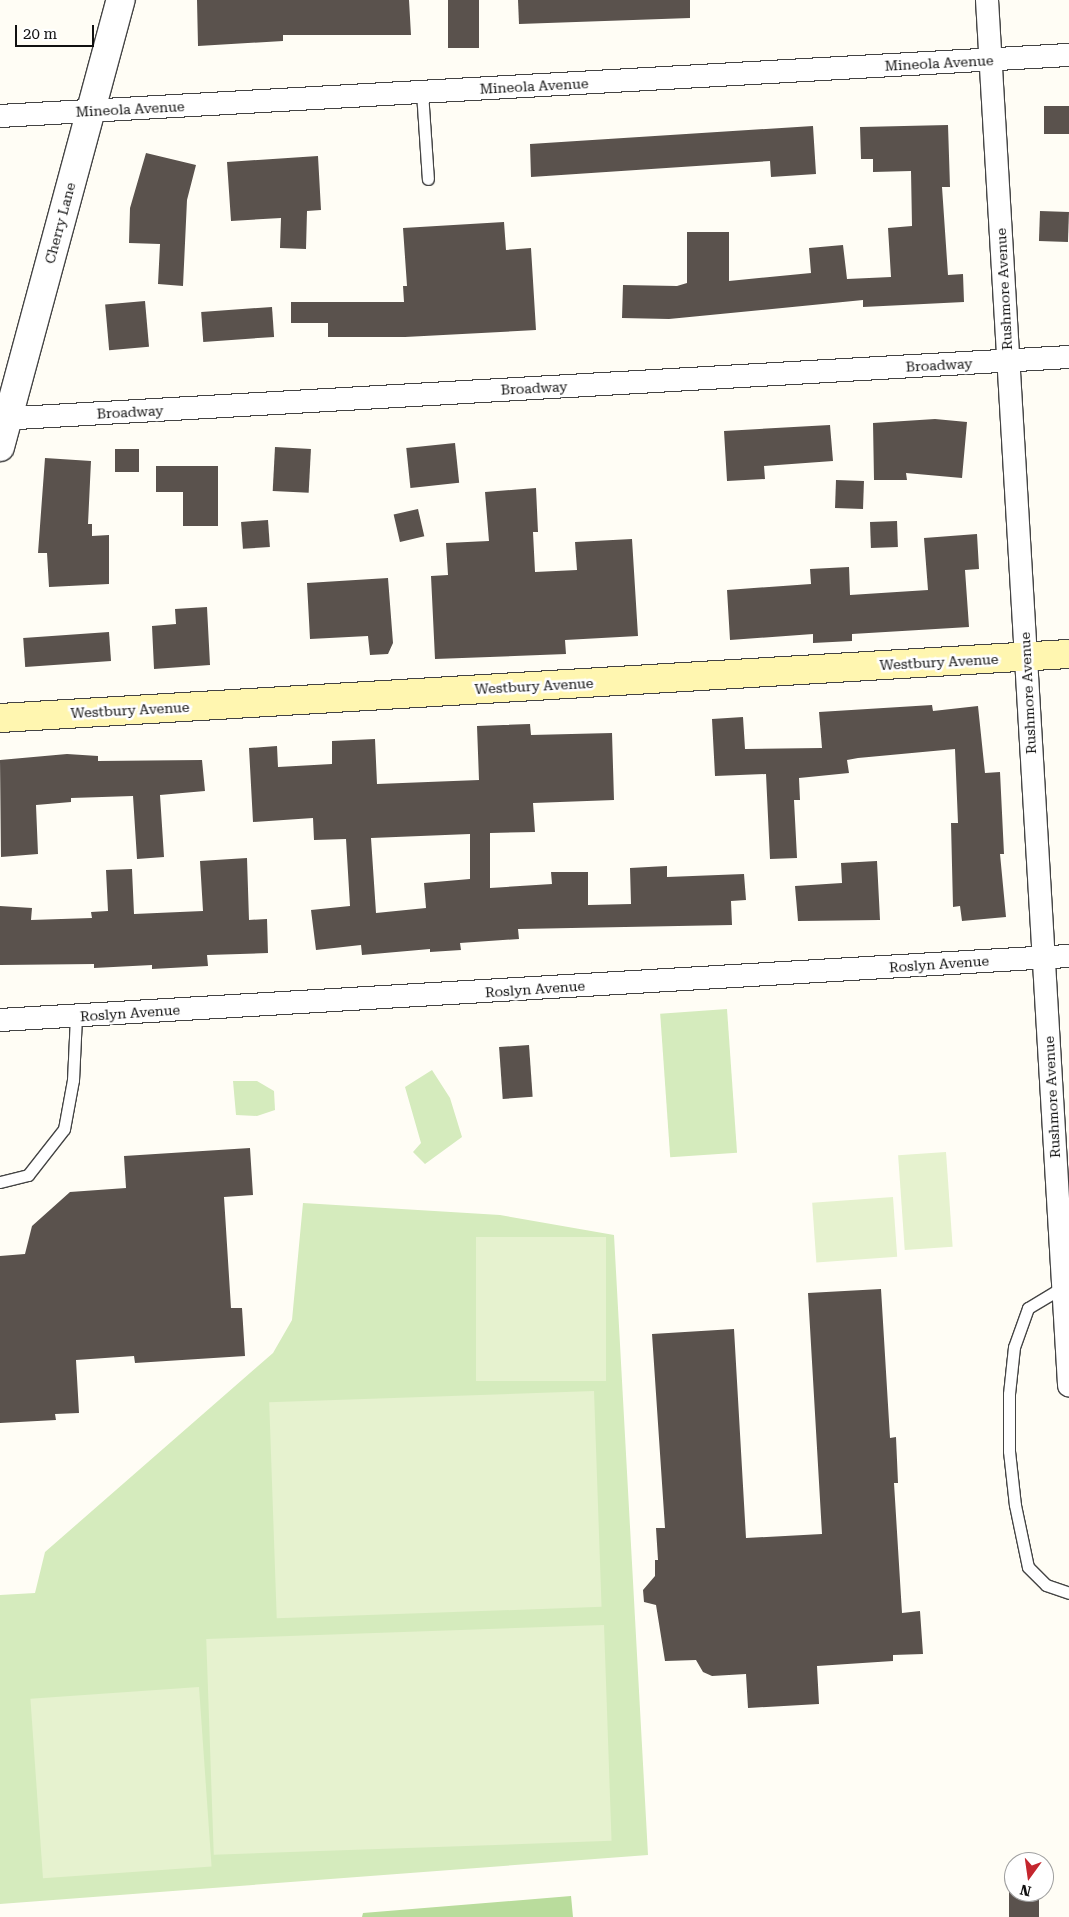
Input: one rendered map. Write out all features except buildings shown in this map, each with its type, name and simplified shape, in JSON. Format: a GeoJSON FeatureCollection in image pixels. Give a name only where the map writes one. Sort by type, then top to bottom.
{"type":"FeatureCollection","features":[{"type":"Feature","properties":{"kind":"main road","name":"Westbury Avenue"},"geometry":{"type":"LineString","coordinates":[[0,718],[1069,654]]}},
{"type":"Feature","properties":{"kind":"street","name":"Cherry Lane"},"geometry":{"type":"LineString","coordinates":[[0,447],[4,419],[121,0]]}},
{"type":"Feature","properties":{"kind":"street","name":"Rushmore Avenue"},"geometry":{"type":"LineString","coordinates":[[987,0],[1044,958],[1062,1138],[1063,1287],[1069,1386]]}},
{"type":"Feature","properties":{"kind":"street","name":"Mineola Avenue"},"geometry":{"type":"LineString","coordinates":[[0,116],[1069,56]]}},
{"type":"Feature","properties":{"kind":"street","name":"Broadway"},"geometry":{"type":"LineString","coordinates":[[4,419],[1069,357]]}},
{"type":"Feature","properties":{"kind":"street","name":"Roslyn Avenue"},"geometry":{"type":"LineString","coordinates":[[0,1020],[76,1017],[1069,956]]}},
{"type":"Feature","properties":{"kind":"lane"},"geometry":{"type":"LineString","coordinates":[[422,92],[428,179]]}},
{"type":"Feature","properties":{"kind":"lane"},"geometry":{"type":"LineString","coordinates":[[0,1182],[28,1175],[64,1129],[73,1080],[76,1017]]}},
{"type":"Feature","properties":{"kind":"lane"},"geometry":{"type":"LineString","coordinates":[[1063,1287],[1028,1308],[1014,1348],[1009,1394],[1009,1451],[1015,1505],[1028,1566],[1046,1586],[1069,1593]]}},
{"type":"Feature","properties":{"kind":"green space"},"geometry":{"type":"Polygon","coordinates":[[[727,1009],[737,1153],[670,1157],[660,1014],[727,1009]]]}},
{"type":"Feature","properties":{"kind":"green space"},"geometry":{"type":"Polygon","coordinates":[[[432,1070],[450,1098],[462,1137],[425,1164],[413,1152],[421,1143],[405,1087],[432,1070]]]}},
{"type":"Feature","properties":{"kind":"green space"},"geometry":{"type":"Polygon","coordinates":[[[233,1081],[257,1081],[274,1091],[275,1110],[257,1116],[236,1115],[233,1081]]]}},
{"type":"Feature","properties":{"kind":"green space"},"geometry":{"type":"Polygon","coordinates":[[[946,1152],[953,1247],[905,1250],[898,1155],[946,1152]]]}},
{"type":"Feature","properties":{"kind":"green space"},"geometry":{"type":"Polygon","coordinates":[[[893,1197],[897,1257],[816,1263],[812,1203],[893,1197]]]}},
{"type":"Feature","properties":{"kind":"green space"},"geometry":{"type":"Polygon","coordinates":[[[303,1203],[500,1215],[614,1235],[648,1855],[0,1904],[0,1595],[35,1593],[45,1552],[273,1353],[292,1320],[303,1203]]]}},
{"type":"Feature","properties":{"kind":"green space"},"geometry":{"type":"Polygon","coordinates":[[[476,1237],[606,1237],[606,1381],[476,1381],[476,1237]]]}},
{"type":"Feature","properties":{"kind":"green space"},"geometry":{"type":"Polygon","coordinates":[[[594,1391],[602,1607],[277,1618],[269,1402],[594,1391]]]}},
{"type":"Feature","properties":{"kind":"green space"},"geometry":{"type":"Polygon","coordinates":[[[604,1625],[612,1841],[214,1855],[206,1639],[604,1625]]]}},
{"type":"Feature","properties":{"kind":"green space"},"geometry":{"type":"Polygon","coordinates":[[[199,1687],[212,1867],[43,1878],[30,1699],[199,1687]]]}},
{"type":"Feature","properties":{"kind":"green space"},"geometry":{"type":"Polygon","coordinates":[[[571,1896],[573,1917],[362,1917],[363,1913],[571,1896]]]}}]}
